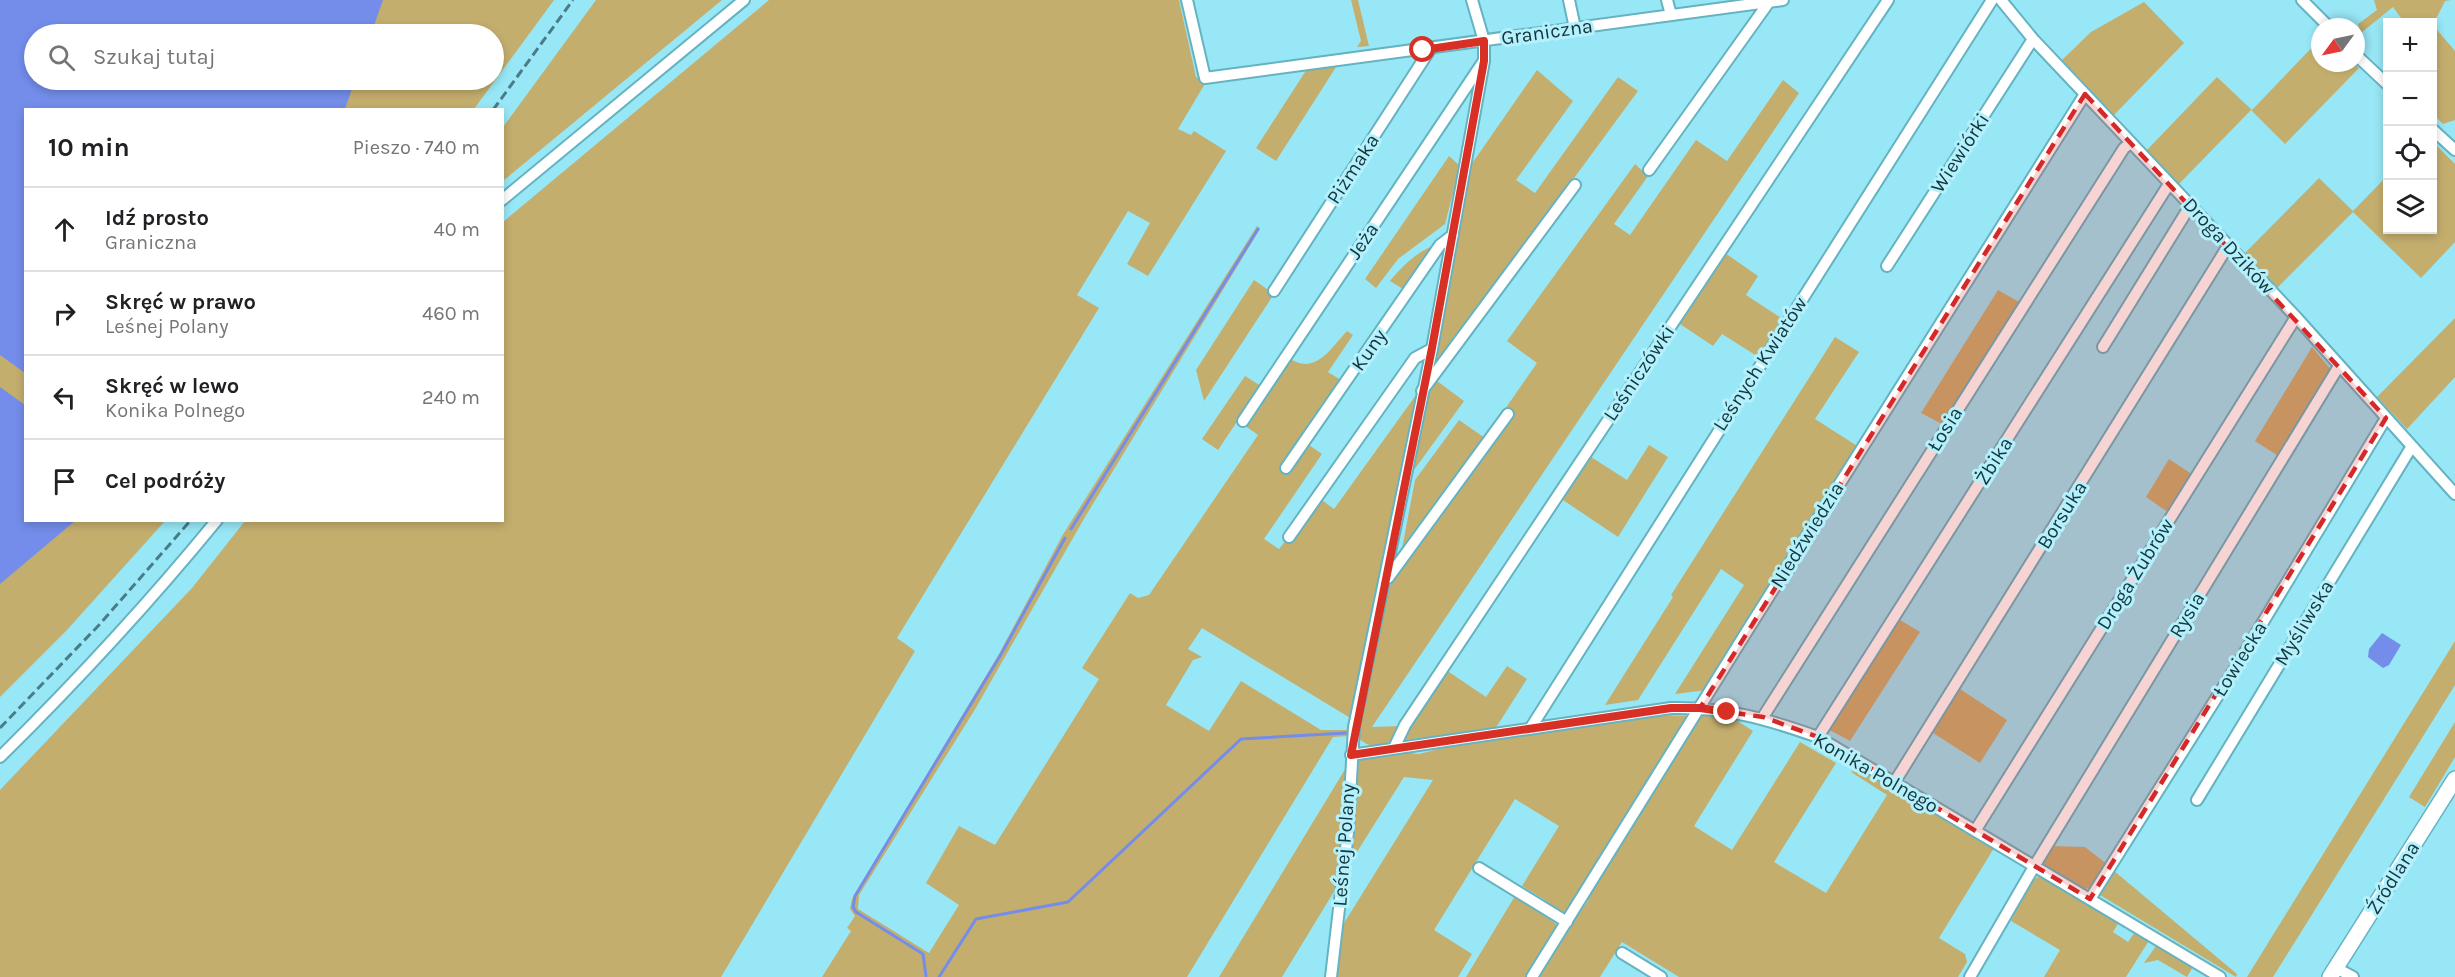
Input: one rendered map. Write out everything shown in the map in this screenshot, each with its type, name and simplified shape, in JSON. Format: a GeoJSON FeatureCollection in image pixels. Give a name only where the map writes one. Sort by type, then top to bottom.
{"type":"FeatureCollection","features":[{"type":"Feature","properties":{"kind":"main road","name":"Źródlana"},"geometry":{"type":"LineString","coordinates":[[2333,973],[2455,779]]}},
{"type":"Feature","properties":{"kind":"street"},"geometry":{"type":"LineString","coordinates":[[504,198],[744,0]]}},
{"type":"Feature","properties":{"kind":"street","name":"Graniczna"},"geometry":{"type":"LineString","coordinates":[[1187,0],[1205,78],[1783,0]]}},
{"type":"Feature","properties":{"kind":"street","name":"Leśnej Polany"},"geometry":{"type":"LineString","coordinates":[[1331,977],[1348,832],[1351,755],[1454,235],[1484,61],[1484,41],[1473,0]]}},
{"type":"Feature","properties":{"kind":"street"},"geometry":{"type":"LineString","coordinates":[[1569,0],[1575,28]]}},
{"type":"Feature","properties":{"kind":"street"},"geometry":{"type":"LineString","coordinates":[[1667,0],[1671,15]]}},
{"type":"Feature","properties":{"kind":"street","name":"Leśniczówki"},"geometry":{"type":"LineString","coordinates":[[1394,748],[1405,725],[1888,0]]}},
{"type":"Feature","properties":{"kind":"street","name":"Leśnych Kwiatów"},"geometry":{"type":"LineString","coordinates":[[1530,729],[1992,0]]}},
{"type":"Feature","properties":{"kind":"street","name":"Droga Dzików"},"geometry":{"type":"LineString","coordinates":[[2001,0],[2033,39],[2296,317],[2455,494]]}},
{"type":"Feature","properties":{"kind":"street"},"geometry":{"type":"LineString","coordinates":[[2302,0],[2319,18]]}},
{"type":"Feature","properties":{"kind":"street"},"geometry":{"type":"LineString","coordinates":[[1649,170],[1769,2]]}},
{"type":"Feature","properties":{"kind":"street","name":"Wiewiórki"},"geometry":{"type":"LineString","coordinates":[[1887,266],[2033,39]]}},
{"type":"Feature","properties":{"kind":"street","name":"Piżmaka"},"geometry":{"type":"LineString","coordinates":[[1274,291],[1431,48]]}},
{"type":"Feature","properties":{"kind":"street","name":"Jeża"},"geometry":{"type":"LineString","coordinates":[[1243,421],[1484,61]]}},
{"type":"Feature","properties":{"kind":"street"},"geometry":{"type":"LineString","coordinates":[[2365,64],[2383,81]]}},
{"type":"Feature","properties":{"kind":"street","name":"Niedźwiedzia"},"geometry":{"type":"LineString","coordinates":[[1532,977],[2085,94]]}},
{"type":"Feature","properties":{"kind":"street"},"geometry":{"type":"LineString","coordinates":[[2437,133],[2455,150]]}},
{"type":"Feature","properties":{"kind":"street","name":"Łosia"},"geometry":{"type":"LineString","coordinates":[[1763,717],[2069,232],[2124,148],[2131,143]]}},
{"type":"Feature","properties":{"kind":"street","name":"Żbika"},"geometry":{"type":"LineString","coordinates":[[1818,737],[2169,184]]}},
{"type":"Feature","properties":{"kind":"street"},"geometry":{"type":"LineString","coordinates":[[1422,391],[1575,185]]}},
{"type":"Feature","properties":{"kind":"street"},"geometry":{"type":"LineString","coordinates":[[2103,347],[2190,206]]}},
{"type":"Feature","properties":{"kind":"street","name":"Kuny"},"geometry":{"type":"LineString","coordinates":[[1286,468],[1440,245],[1454,235]]}},
{"type":"Feature","properties":{"kind":"street","name":"Borsuka"},"geometry":{"type":"LineString","coordinates":[[1894,783],[2228,246]]}},
{"type":"Feature","properties":{"kind":"street","name":"Droga Żubrów"},"geometry":{"type":"LineString","coordinates":[[1975,831],[2296,317]]}},
{"type":"Feature","properties":{"kind":"street"},"geometry":{"type":"LineString","coordinates":[[1289,537],[1415,358],[1432,348]]}},
{"type":"Feature","properties":{"kind":"street","name":"Rysia"},"geometry":{"type":"LineString","coordinates":[[1970,977],[2035,865],[2339,366]]}},
{"type":"Feature","properties":{"kind":"street"},"geometry":{"type":"LineString","coordinates":[[1386,580],[1508,414]]}},
{"type":"Feature","properties":{"kind":"street","name":"Łowiecka"},"geometry":{"type":"LineString","coordinates":[[2090,898],[2239,662],[2386,418]]}},
{"type":"Feature","properties":{"kind":"street","name":"Myśliwska"},"geometry":{"type":"LineString","coordinates":[[2197,800],[2412,446]]}},
{"type":"Feature","properties":{"kind":"street"},"geometry":{"type":"LineString","coordinates":[[0,757],[68,689],[171,576],[215,522]]}},
{"type":"Feature","properties":{"kind":"street","name":"Konika Polnego"},"geometry":{"type":"LineString","coordinates":[[1351,755],[1671,708],[1700,708],[1763,717],[1818,737],[2220,977]]}},
{"type":"Feature","properties":{"kind":"street"},"geometry":{"type":"LineString","coordinates":[[1479,868],[1567,922]]}},
{"type":"Feature","properties":{"kind":"street"},"geometry":{"type":"LineString","coordinates":[[1622,954],[1661,977]]}},
{"type":"Feature","properties":{"kind":"street"},"geometry":{"type":"LineString","coordinates":[[2333,973],[2353,977]]}},
{"type":"Feature","properties":{"kind":"highlighted area"},"geometry":{"type":"Polygon","coordinates":[[[2085,94],[2386,418],[2090,899],[1818,737],[1763,717],[1700,708],[2085,94]]]}},
{"type":"Feature","properties":{"kind":"shaded area"},"geometry":{"type":"Polygon","coordinates":[[[0,0],[554,0],[504,68],[504,24],[24,24],[24,90],[488,90],[475,108],[24,108],[24,522],[164,522],[66,631],[0,697],[0,0]]]}},
{"type":"Feature","properties":{"kind":"shaded area"},"geometry":{"type":"Polygon","coordinates":[[[596,0],[722,0],[504,180],[504,126],[596,0]]]}},
{"type":"Feature","properties":{"kind":"shaded area"},"geometry":{"type":"Polygon","coordinates":[[[769,0],[1179,0],[1196,77],[1206,82],[1178,129],[1191,135],[1194,131],[1226,151],[1148,276],[1127,264],[1150,223],[1128,211],[1077,295],[1099,308],[897,638],[915,651],[721,977],[0,977],[0,790],[192,588],[244,522],[504,522],[504,221],[769,0]]]}},
{"type":"Feature","properties":{"kind":"shaded area"},"geometry":{"type":"Polygon","coordinates":[[[1351,0],[1358,0],[1369,46],[1357,47],[1361,41],[1351,0]]]}},
{"type":"Feature","properties":{"kind":"shaded area"},"geometry":{"type":"Polygon","coordinates":[[[2374,0],[2451,0],[2445,1],[2436,18],[2401,18],[2393,7],[2365,30],[2365,19],[2377,10],[2374,0]]]}},
{"type":"Feature","properties":{"kind":"shaded area"},"geometry":{"type":"Polygon","coordinates":[[[2144,2],[2184,43],[2114,115],[2062,60],[2091,32],[2144,2]]]}},
{"type":"Feature","properties":{"kind":"shaded area"},"geometry":{"type":"Polygon","coordinates":[[[2437,30],[2455,51],[2455,120],[2443,124],[2437,118],[2437,30]]]}},
{"type":"Feature","properties":{"kind":"shaded area"},"geometry":{"type":"Polygon","coordinates":[[[2311,48],[2311,72],[2355,72],[2285,144],[2251,110],[2179,184],[2147,150],[2217,77],[2252,110],[2311,48]]]}},
{"type":"Feature","properties":{"kind":"shaded area"},"geometry":{"type":"Polygon","coordinates":[[[1338,64],[1276,161],[1256,148],[1307,69],[1338,64]]]}},
{"type":"Feature","properties":{"kind":"shaded area"},"geometry":{"type":"Polygon","coordinates":[[[1537,70],[1573,101],[1516,180],[1535,193],[1618,77],[1638,91],[1431,373],[1471,165],[1537,70]]]}},
{"type":"Feature","properties":{"kind":"shaded area"},"geometry":{"type":"Polygon","coordinates":[[[1783,80],[1799,93],[1372,727],[1401,726],[1393,740],[1378,746],[1365,743],[1357,736],[1391,583],[1512,414],[1505,409],[1537,363],[1507,341],[1635,164],[1648,176],[1614,224],[1630,235],[1696,140],[1727,161],[1783,80]]]}},
{"type":"Feature","properties":{"kind":"shaded area"},"geometry":{"type":"Polygon","coordinates":[[[2437,146],[2455,164],[2455,242],[2421,278],[2353,212],[2277,288],[2245,253],[2319,178],[2353,211],[2383,180],[2383,234],[2437,234],[2437,146]]]}},
{"type":"Feature","properties":{"kind":"shaded area"},"geometry":{"type":"Polygon","coordinates":[[[1449,156],[1460,166],[1445,224],[1398,259],[1376,288],[1365,279],[1449,156]]]}},
{"type":"Feature","properties":{"kind":"shaded area"},"geometry":{"type":"Polygon","coordinates":[[[1257,226],[1260,229],[1085,517],[974,711],[859,895],[858,909],[929,953],[959,905],[926,883],[959,826],[995,845],[1099,679],[1082,668],[1130,593],[1138,598],[1149,595],[1258,435],[1244,425],[1289,358],[1298,363],[1314,362],[1328,352],[1347,331],[1353,335],[1328,372],[1344,382],[1306,443],[1322,454],[1264,539],[1279,549],[1319,498],[1334,509],[1416,395],[1352,719],[1202,628],[1188,649],[1202,657],[1193,660],[1166,705],[1209,731],[1241,681],[1321,730],[1350,730],[1349,736],[1333,737],[1187,977],[822,977],[851,931],[847,928],[855,916],[850,909],[852,899],[999,654],[1062,536],[1257,226]]]}},
{"type":"Feature","properties":{"kind":"shaded area"},"geometry":{"type":"Polygon","coordinates":[[[1437,244],[1408,292],[1390,281],[1411,259],[1437,244]]]}},
{"type":"Feature","properties":{"kind":"shaded area"},"geometry":{"type":"Polygon","coordinates":[[[1725,253],[1758,276],[1746,295],[1784,320],[1760,358],[1722,334],[1713,346],[1677,322],[1725,253]]]}},
{"type":"Feature","properties":{"kind":"shaded area"},"geometry":{"type":"Polygon","coordinates":[[[1254,280],[1274,294],[1204,401],[1196,370],[1254,280]]]}},
{"type":"Feature","properties":{"kind":"shaded area"},"geometry":{"type":"Polygon","coordinates":[[[1998,290],[2021,303],[1944,425],[1921,413],[1998,290]]]}},
{"type":"Feature","properties":{"kind":"shaded area"},"geometry":{"type":"Polygon","coordinates":[[[2455,318],[2455,377],[2407,429],[2377,397],[2455,318]]]}},
{"type":"Feature","properties":{"kind":"shaded area"},"geometry":{"type":"Polygon","coordinates":[[[1835,337],[1859,352],[1815,419],[1859,447],[1707,690],[1675,694],[1744,585],[1721,569],[1638,700],[1605,705],[1673,597],[1671,595],[1835,337]]]}},
{"type":"Feature","properties":{"kind":"shaded area"},"geometry":{"type":"Polygon","coordinates":[[[2312,347],[2332,371],[2280,457],[2255,441],[2312,347]]]}},
{"type":"Feature","properties":{"kind":"shaded area"},"geometry":{"type":"Polygon","coordinates":[[[1245,376],[1261,386],[1218,450],[1202,439],[1245,376]]]}},
{"type":"Feature","properties":{"kind":"shaded area"},"geometry":{"type":"Polygon","coordinates":[[[1437,381],[1464,401],[1414,470],[1423,399],[1437,381]]]}},
{"type":"Feature","properties":{"kind":"shaded area"},"geometry":{"type":"Polygon","coordinates":[[[1459,420],[1485,438],[1401,554],[1415,480],[1459,420]]]}},
{"type":"Feature","properties":{"kind":"shaded area"},"geometry":{"type":"Polygon","coordinates":[[[1649,445],[1668,457],[1618,537],[1560,498],[1588,455],[1627,480],[1649,445]]]}},
{"type":"Feature","properties":{"kind":"shaded area"},"geometry":{"type":"Polygon","coordinates":[[[2169,459],[2193,475],[2169,513],[2146,497],[2169,459]]]}},
{"type":"Feature","properties":{"kind":"shaded area"},"geometry":{"type":"Polygon","coordinates":[[[1897,618],[1920,632],[1850,741],[1826,728],[1897,618]]]}},
{"type":"Feature","properties":{"kind":"shaded area"},"geometry":{"type":"Polygon","coordinates":[[[2455,641],[2455,685],[2273,977],[2247,977],[2455,641]]]}},
{"type":"Feature","properties":{"kind":"shaded area"},"geometry":{"type":"Polygon","coordinates":[[[1507,666],[1527,679],[1497,726],[1492,729],[1404,740],[1408,727],[1446,670],[1486,697],[1507,666]]]}},
{"type":"Feature","properties":{"kind":"shaded area"},"geometry":{"type":"Polygon","coordinates":[[[1957,687],[2007,720],[1980,763],[1930,731],[1957,687]]]}},
{"type":"Feature","properties":{"kind":"shaded area"},"geometry":{"type":"Polygon","coordinates":[[[1700,712],[1730,716],[1753,731],[1694,826],[1732,850],[1800,742],[1836,763],[1774,862],[1826,893],[1887,795],[1851,772],[1858,769],[1994,848],[1939,938],[1965,954],[1967,962],[1958,977],[1679,977],[1622,942],[1600,977],[1537,977],[1564,933],[1588,901],[1592,887],[1700,712]]]}},
{"type":"Feature","properties":{"kind":"shaded area"},"geometry":{"type":"Polygon","coordinates":[[[1661,715],[1690,716],[1565,915],[1522,886],[1559,826],[1515,799],[1434,930],[1472,954],[1458,977],[1334,977],[1341,928],[1433,780],[1404,777],[1352,860],[1353,769],[1361,759],[1400,752],[1419,754],[1478,739],[1661,715]]]}},
{"type":"Feature","properties":{"kind":"shaded area"},"geometry":{"type":"Polygon","coordinates":[[[2455,722],[2455,757],[2425,807],[2409,797],[2455,722]]]}},
{"type":"Feature","properties":{"kind":"shaded area"},"geometry":{"type":"Polygon","coordinates":[[[1347,766],[1338,885],[1282,977],[1219,977],[1347,766]]]}},
{"type":"Feature","properties":{"kind":"shaded area"},"geometry":{"type":"Polygon","coordinates":[[[2050,846],[2085,847],[2108,865],[2093,887],[2084,889],[2044,864],[2042,859],[2050,846]]]}},
{"type":"Feature","properties":{"kind":"shaded area"},"geometry":{"type":"Polygon","coordinates":[[[2113,870],[2237,974],[2236,977],[2100,895],[2113,870]]]}},
{"type":"Feature","properties":{"kind":"shaded area"},"geometry":{"type":"Polygon","coordinates":[[[2041,876],[2119,922],[2113,932],[2128,942],[2135,932],[2150,939],[2126,977],[2044,977],[2060,950],[2011,921],[2030,881],[2041,876]]]}},
{"type":"Feature","properties":{"kind":"shaded area"},"geometry":{"type":"Polygon","coordinates":[[[1515,896],[1541,911],[1558,926],[1528,977],[1466,977],[1515,896]]]}},
{"type":"Feature","properties":{"kind":"shaded area"},"geometry":{"type":"Polygon","coordinates":[[[2158,943],[2194,965],[2187,977],[2158,960],[2144,963],[2158,943]]]}},
{"type":"Feature","properties":{"kind":"water"},"geometry":{"type":"Polygon","coordinates":[[[0,0],[383,0],[375,24],[24,24],[24,90],[352,90],[345,108],[24,108],[24,372],[0,355],[0,0]]]}},
{"type":"Feature","properties":{"kind":"water"},"geometry":{"type":"Polygon","coordinates":[[[0,387],[24,404],[24,522],[74,522],[0,584],[0,387]]]}},
{"type":"Feature","properties":{"kind":"water"},"geometry":{"type":"Polygon","coordinates":[[[2382,633],[2401,645],[2389,665],[2383,668],[2368,657],[2369,649],[2382,633]]]}},
{"type":"Feature","properties":{"kind":"waterway"},"geometry":{"type":"LineString","coordinates":[[1071,529],[1258,229]]}},
{"type":"Feature","properties":{"kind":"waterway"},"geometry":{"type":"LineString","coordinates":[[926,976],[923,954],[856,912],[853,907],[855,896],[1000,656],[1065,538]]}},
{"type":"Feature","properties":{"kind":"waterway"},"geometry":{"type":"LineString","coordinates":[[939,977],[976,919],[1068,902],[1241,739],[1346,733]]}},
{"type":"Feature","properties":{"kind":"railway"},"geometry":{"type":"LineString","coordinates":[[494,108],[573,0]]}},
{"type":"Feature","properties":{"kind":"railway"},"geometry":{"type":"LineString","coordinates":[[0,728],[99,625],[189,522]]}},
{"type":"Feature","properties":{"kind":"route"},"geometry":{"type":"LineString","coordinates":[[1423,50],[1484,41],[1484,61],[1454,235],[1386,580],[1354,727],[1351,755],[1671,708],[1700,708],[1727,712]]}}]}
